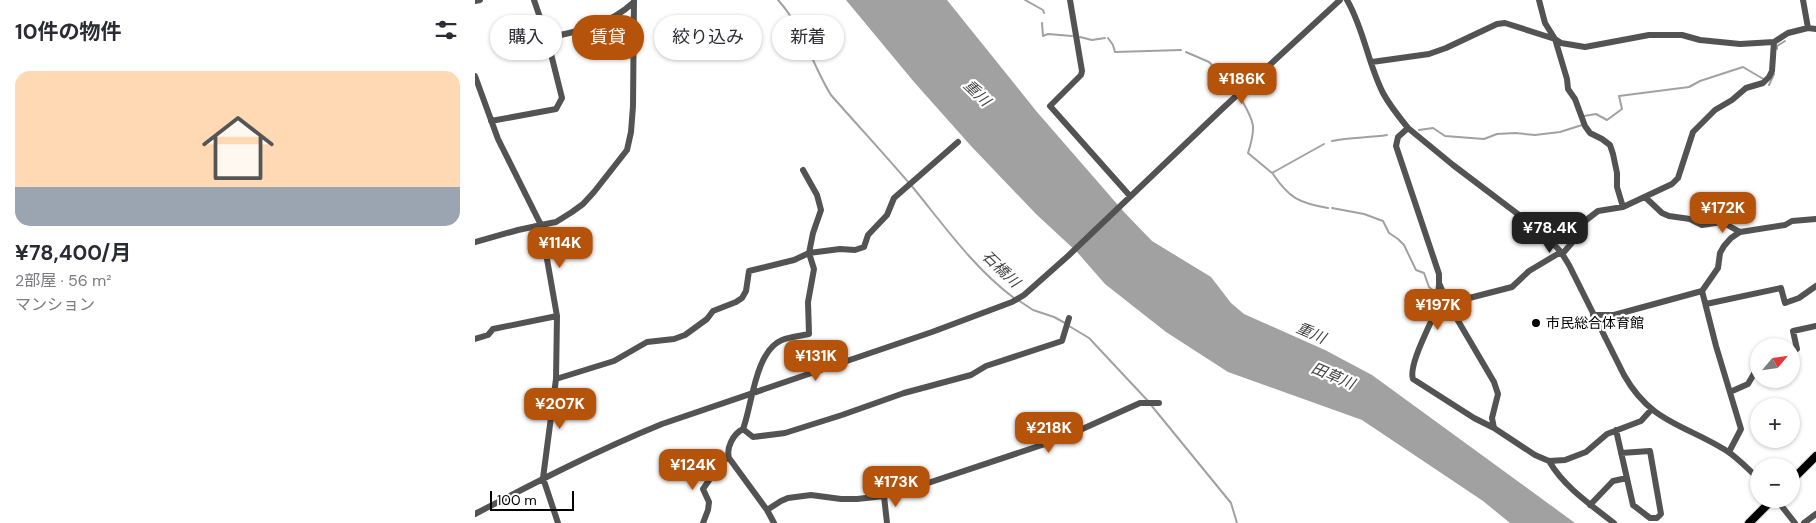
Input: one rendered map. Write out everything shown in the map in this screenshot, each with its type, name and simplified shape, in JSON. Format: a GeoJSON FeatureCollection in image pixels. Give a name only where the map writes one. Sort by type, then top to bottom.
{"type":"FeatureCollection","features":[{"type":"Feature","properties":{"kind":"main road"},"geometry":{"type":"LineString","coordinates":[[1800,472],[1816,456]]}},
{"type":"Feature","properties":{"kind":"main road"},"geometry":{"type":"LineString","coordinates":[[1749,523],[1765,508]]}},
{"type":"Feature","properties":{"kind":"street"},"geometry":{"type":"LineString","coordinates":[[475,2],[480,0]]}},
{"type":"Feature","properties":{"kind":"street"},"geometry":{"type":"LineString","coordinates":[[534,0],[539,15]]}},
{"type":"Feature","properties":{"kind":"street"},"geometry":{"type":"LineString","coordinates":[[1069,0],[1081,75],[1049,106],[1129,196]]}},
{"type":"Feature","properties":{"kind":"street"},"geometry":{"type":"LineString","coordinates":[[475,514],[543,478],[629,437],[941,329],[1012,302],[1024,295],[1340,0]]}},
{"type":"Feature","properties":{"kind":"street"},"geometry":{"type":"LineString","coordinates":[[1347,0],[1361,30],[1383,92],[1391,106],[1408,128],[1453,165],[1545,234],[1561,252],[1630,387],[1637,396],[1651,410],[1670,423],[1729,452],[1750,471]]}},
{"type":"Feature","properties":{"kind":"street"},"geometry":{"type":"LineString","coordinates":[[1539,0],[1545,23],[1555,39],[1567,79],[1568,89],[1575,99],[1585,126],[1590,133],[1609,145],[1613,154],[1617,173],[1617,187],[1623,207]]}},
{"type":"Feature","properties":{"kind":"street"},"geometry":{"type":"LineString","coordinates":[[1803,0],[1808,28]]}},
{"type":"Feature","properties":{"kind":"street"},"geometry":{"type":"LineString","coordinates":[[562,35],[577,32],[609,20],[623,12],[634,1]]}},
{"type":"Feature","properties":{"kind":"street"},"geometry":{"type":"LineString","coordinates":[[475,242],[556,222],[583,204],[627,150],[631,132],[633,106],[634,1]]}},
{"type":"Feature","properties":{"kind":"street"},"geometry":{"type":"LineString","coordinates":[[1372,62],[1429,54],[1497,24],[1505,23],[1555,39],[1561,43],[1585,47],[1649,35],[1682,35],[1700,40],[1740,44],[1774,42],[1788,33],[1808,28],[1816,29]]}},
{"type":"Feature","properties":{"kind":"street"},"geometry":{"type":"LineString","coordinates":[[1438,306],[1447,302],[1512,287],[1529,271],[1564,252],[1571,246],[1581,224],[1598,211],[1623,207],[1672,184],[1678,178],[1693,132],[1709,115],[1732,100],[1745,88],[1763,83],[1769,77],[1772,71],[1774,42]]}},
{"type":"Feature","properties":{"kind":"street"},"geometry":{"type":"LineString","coordinates":[[491,121],[556,109],[562,98],[552,60]]}},
{"type":"Feature","properties":{"kind":"street"},"geometry":{"type":"LineString","coordinates":[[475,76],[498,139],[541,225],[557,316],[555,379],[543,478],[558,523]]}},
{"type":"Feature","properties":{"kind":"street"},"geometry":{"type":"LineString","coordinates":[[1408,128],[1398,137],[1396,146],[1439,274],[1438,306],[1421,344],[1411,374],[1413,379],[1535,455],[1549,461],[1576,457],[1598,444],[1607,434],[1641,421],[1651,410]]}},
{"type":"Feature","properties":{"kind":"street"},"geometry":{"type":"LineString","coordinates":[[555,379],[614,361],[647,342],[674,339],[685,335],[707,319],[713,310],[742,298],[746,291],[749,271],[794,260],[809,253],[841,249],[855,250],[864,247],[868,235],[887,215],[894,198],[957,142]]}},
{"type":"Feature","properties":{"kind":"street"},"geometry":{"type":"LineString","coordinates":[[774,523],[728,454],[733,437],[743,429],[762,364],[770,349],[781,340],[809,334],[809,302],[814,269],[809,253],[813,233],[821,210],[817,195],[803,170]]}},
{"type":"Feature","properties":{"kind":"street"},"geometry":{"type":"LineString","coordinates":[[1645,197],[1662,213],[1669,216],[1690,219],[1702,225],[1722,222],[1740,232]]}},
{"type":"Feature","properties":{"kind":"street"},"geometry":{"type":"LineString","coordinates":[[1593,315],[1614,315],[1702,291],[1718,268],[1723,246],[1740,232],[1785,225],[1791,221],[1816,219]]}},
{"type":"Feature","properties":{"kind":"street"},"geometry":{"type":"LineString","coordinates":[[1439,283],[1447,302],[1494,382],[1498,399],[1491,418],[1494,428]]}},
{"type":"Feature","properties":{"kind":"street"},"geometry":{"type":"LineString","coordinates":[[1706,304],[1781,288],[1785,303],[1799,298],[1816,286]]}},
{"type":"Feature","properties":{"kind":"street"},"geometry":{"type":"LineString","coordinates":[[1702,291],[1709,322],[1741,429],[1729,452]]}},
{"type":"Feature","properties":{"kind":"street"},"geometry":{"type":"LineString","coordinates":[[475,339],[488,335],[493,328],[557,316]]}},
{"type":"Feature","properties":{"kind":"street"},"geometry":{"type":"LineString","coordinates":[[743,429],[753,437],[785,433],[904,393],[971,375],[986,366],[1057,344],[1062,341],[1069,318]]}},
{"type":"Feature","properties":{"kind":"street"},"geometry":{"type":"LineString","coordinates":[[1795,338],[1793,331],[1816,326]]}},
{"type":"Feature","properties":{"kind":"street"},"geometry":{"type":"LineString","coordinates":[[1730,392],[1748,384],[1750,381]]}},
{"type":"Feature","properties":{"kind":"street"},"geometry":{"type":"LineString","coordinates":[[767,510],[788,498],[811,495],[841,499],[884,496],[1060,439],[1140,404],[1159,403]]}},
{"type":"Feature","properties":{"kind":"street"},"geometry":{"type":"LineString","coordinates":[[1616,430],[1621,453],[1633,505],[1650,518],[1657,518],[1661,514],[1650,451],[1621,453]]}},
{"type":"Feature","properties":{"kind":"street"},"geometry":{"type":"LineString","coordinates":[[703,523],[709,502],[703,489],[723,460],[729,458]]}},
{"type":"Feature","properties":{"kind":"street"},"geometry":{"type":"LineString","coordinates":[[1549,461],[1556,473],[1565,482],[1590,505],[1614,523]]}},
{"type":"Feature","properties":{"kind":"street"},"geometry":{"type":"LineString","coordinates":[[1590,505],[1613,480],[1627,478]]}},
{"type":"Feature","properties":{"kind":"street"},"geometry":{"type":"LineString","coordinates":[[884,496],[887,523]]}},
{"type":"Feature","properties":{"kind":"street"},"geometry":{"type":"LineString","coordinates":[[1782,508],[1795,523]]}},
{"type":"Feature","properties":{"kind":"street"},"geometry":{"type":"LineString","coordinates":[[1804,523],[1816,514]]}},
{"type":"Feature","properties":{"kind":"water"},"geometry":{"type":"Polygon","coordinates":[[[846,0],[947,0],[1037,112],[1124,212],[1152,241],[1211,277],[1231,303],[1244,314],[1325,350],[1372,375],[1575,523],[1510,523],[1483,501],[1362,420],[1228,372],[1166,332],[1105,284],[1077,252],[1036,214],[971,146],[914,82],[846,0]]]}},
{"type":"Feature","properties":{"kind":"waterway","name":"石橋川"},"geometry":{"type":"LineString","coordinates":[[778,0],[801,34],[831,95],[905,178],[973,261],[1014,298]]}},
{"type":"Feature","properties":{"kind":"waterway"},"geometry":{"type":"LineString","coordinates":[[1025,0],[1043,10],[1044,13]]}},
{"type":"Feature","properties":{"kind":"waterway"},"geometry":{"type":"LineString","coordinates":[[1042,23],[1043,36],[1048,34],[1072,36]]}},
{"type":"Feature","properties":{"kind":"waterway"},"geometry":{"type":"LineString","coordinates":[[1080,37],[1092,40],[1105,38]]}},
{"type":"Feature","properties":{"kind":"waterway"},"geometry":{"type":"LineString","coordinates":[[1108,38],[1115,52],[1181,50]]}},
{"type":"Feature","properties":{"kind":"waterway"},"geometry":{"type":"LineString","coordinates":[[1777,49],[1777,46],[1785,41]]}},
{"type":"Feature","properties":{"kind":"waterway"},"geometry":{"type":"LineString","coordinates":[[1186,52],[1209,62],[1236,90]]}},
{"type":"Feature","properties":{"kind":"waterway"},"geometry":{"type":"LineString","coordinates":[[1584,116],[1596,114],[1607,120],[1622,109],[1619,96],[1689,87],[1700,81],[1743,67],[1765,80]]}},
{"type":"Feature","properties":{"kind":"waterway"},"geometry":{"type":"LineString","coordinates":[[1769,85],[1774,74]]}},
{"type":"Feature","properties":{"kind":"waterway"},"geometry":{"type":"LineString","coordinates":[[1240,97],[1253,124],[1253,136],[1248,153],[1272,173],[1324,144]]}},
{"type":"Feature","properties":{"kind":"waterway"},"geometry":{"type":"LineString","coordinates":[[1419,130],[1433,128],[1445,136],[1484,139],[1497,134],[1535,135],[1560,132],[1582,125]]}},
{"type":"Feature","properties":{"kind":"waterway"},"geometry":{"type":"LineString","coordinates":[[1332,141],[1387,135]]}},
{"type":"Feature","properties":{"kind":"waterway"},"geometry":{"type":"LineString","coordinates":[[1273,174],[1284,189],[1296,198],[1309,204],[1328,208]]}},
{"type":"Feature","properties":{"kind":"waterway"},"geometry":{"type":"LineString","coordinates":[[1332,208],[1364,214],[1383,221],[1389,233],[1404,245],[1416,270],[1424,273],[1429,287],[1435,292]]}},
{"type":"Feature","properties":{"kind":"waterway","name":"石橋川"},"geometry":{"type":"LineString","coordinates":[[1018,300],[1033,310],[1065,323]]}},
{"type":"Feature","properties":{"kind":"waterway","name":"石橋川"},"geometry":{"type":"LineString","coordinates":[[1069,326],[1089,338],[1148,401]]}},
{"type":"Feature","properties":{"kind":"waterway","name":"石橋川"},"geometry":{"type":"LineString","coordinates":[[1151,405],[1231,503],[1237,523]]}},
{"type":"Feature","properties":{"kind":"place","name":"市民総合体育館"},"geometry":{"type":"Point","coordinates":[1536,323]}},
{"type":"Feature","properties":{"kind":"water label","name":"重川"},"geometry":{"type":"Point","coordinates":[977,93]}},
{"type":"Feature","properties":{"kind":"water label","name":"重川"},"geometry":{"type":"Point","coordinates":[1311,333]}},
{"type":"Feature","properties":{"kind":"water label","name":"田草川"},"geometry":{"type":"Point","coordinates":[1333,376]}}]}
